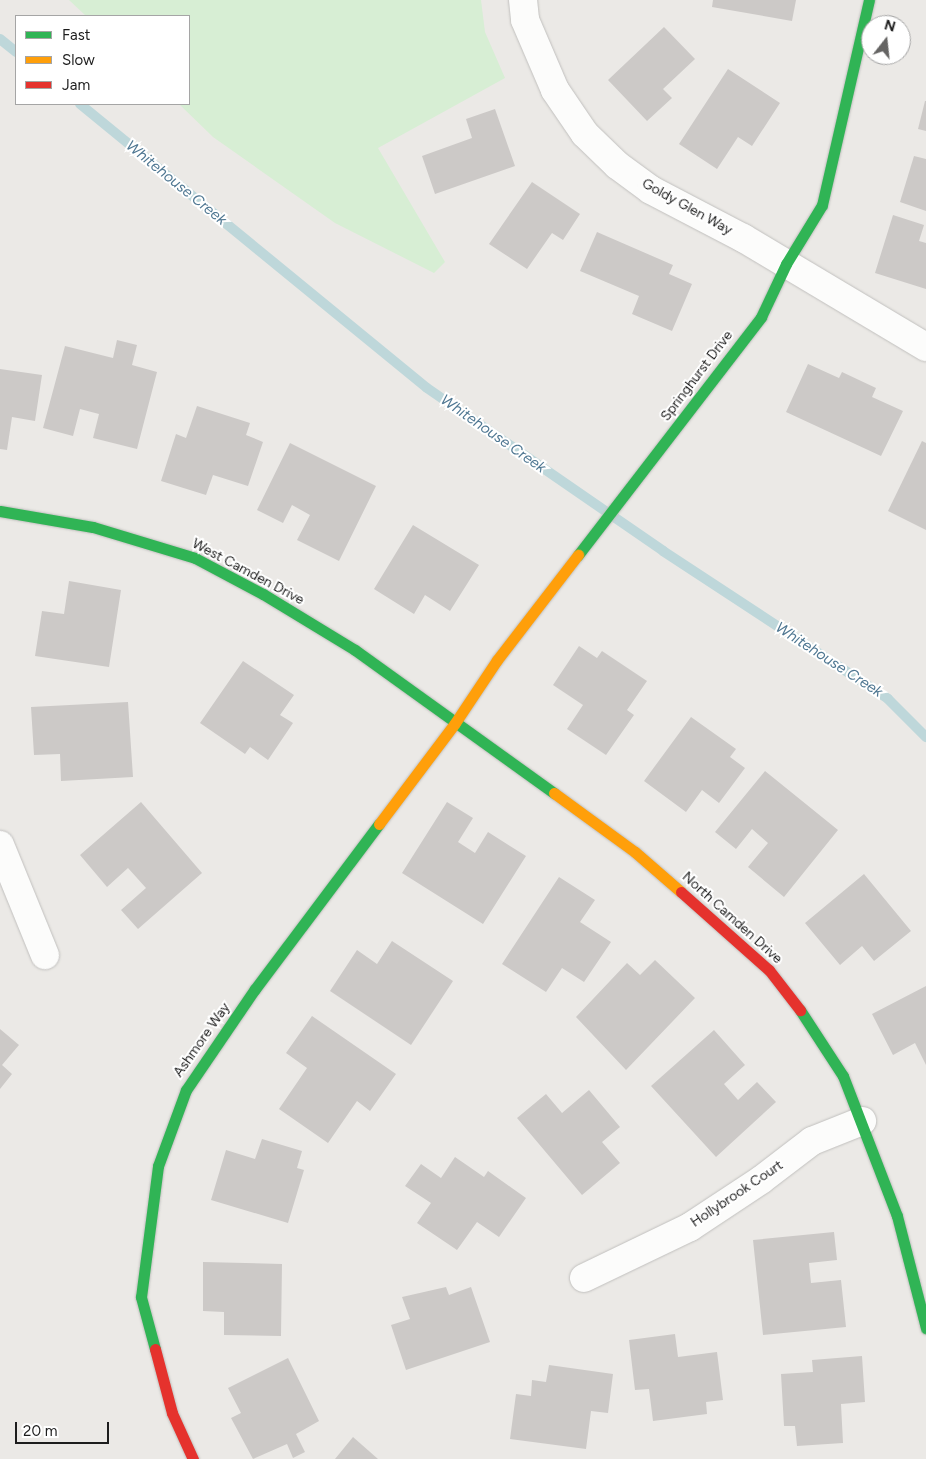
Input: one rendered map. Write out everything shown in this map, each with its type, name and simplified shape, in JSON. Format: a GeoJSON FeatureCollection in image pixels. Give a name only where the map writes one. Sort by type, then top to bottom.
{"type":"FeatureCollection","features":[{"type":"Feature","properties":{"kind":"street","name":"Goldy Glen Way"},"geometry":{"type":"LineString","coordinates":[[523,0],[525,20],[554,90],[585,134],[617,165],[652,190],[786,264],[926,347]]}},
{"type":"Feature","properties":{"kind":"street","name":"Springhurst Drive"},"geometry":{"type":"LineString","coordinates":[[455,723],[497,660],[761,317],[786,264],[822,205],[868,0]]}},
{"type":"Feature","properties":{"kind":"street","name":"West Camden Drive"},"geometry":{"type":"LineString","coordinates":[[0,513],[92,527],[195,558],[263,594],[355,650],[455,723]]}},
{"type":"Feature","properties":{"kind":"street","name":"North Camden Drive"},"geometry":{"type":"LineString","coordinates":[[455,723],[635,852],[769,970],[815,1029],[843,1076],[862,1121],[897,1216],[926,1328]]}},
{"type":"Feature","properties":{"kind":"street","name":"Ashmore Way"},"geometry":{"type":"LineString","coordinates":[[194,1459],[172,1413],[141,1297],[158,1166],[186,1090],[255,989],[455,723]]}},
{"type":"Feature","properties":{"kind":"street"},"geometry":{"type":"LineString","coordinates":[[0,845],[45,955]]}},
{"type":"Feature","properties":{"kind":"street","name":"Hollybrook Court"},"geometry":{"type":"LineString","coordinates":[[584,1278],[654,1241],[690,1227],[761,1180],[812,1141],[862,1121]]}},
{"type":"Feature","properties":{"kind":"green space"},"geometry":{"type":"Polygon","coordinates":[[[69,0],[481,0],[485,32],[505,78],[378,148],[445,262],[434,273],[335,223],[213,137],[180,105],[190,105],[190,15],[85,15],[69,0]]]}},
{"type":"Feature","properties":{"kind":"building"},"geometry":{"type":"Polygon","coordinates":[[[713,0],[796,0],[792,21],[712,7],[713,0]]]}},
{"type":"Feature","properties":{"kind":"building"},"geometry":{"type":"Polygon","coordinates":[[[664,27],[695,59],[663,89],[672,98],[647,121],[608,80],[664,27]]]}},
{"type":"Feature","properties":{"kind":"building"},"geometry":{"type":"Polygon","coordinates":[[[728,69],[780,103],[752,146],[738,137],[717,169],[679,144],[728,69]]]}},
{"type":"Feature","properties":{"kind":"building"},"geometry":{"type":"Polygon","coordinates":[[[926,101],[926,131],[918,129],[926,101]]]}},
{"type":"Feature","properties":{"kind":"building"},"geometry":{"type":"Polygon","coordinates":[[[495,109],[515,166],[435,194],[422,156],[472,138],[466,119],[495,109]]]}},
{"type":"Feature","properties":{"kind":"building"},"geometry":{"type":"Polygon","coordinates":[[[914,156],[926,159],[926,211],[900,202],[914,156]]]}},
{"type":"Feature","properties":{"kind":"building"},"geometry":{"type":"Polygon","coordinates":[[[532,182],[580,214],[563,240],[552,233],[527,269],[489,244],[532,182]]]}},
{"type":"Feature","properties":{"kind":"building"},"geometry":{"type":"Polygon","coordinates":[[[893,215],[924,225],[919,241],[926,243],[926,289],[875,273],[893,215]]]}},
{"type":"Feature","properties":{"kind":"building"},"geometry":{"type":"Polygon","coordinates":[[[597,232],[673,265],[669,274],[692,284],[672,331],[632,314],[639,296],[580,271],[597,232]]]}},
{"type":"Feature","properties":{"kind":"building"},"geometry":{"type":"Polygon","coordinates":[[[117,340],[137,345],[132,365],[157,372],[137,449],[93,438],[99,414],[80,409],[73,436],[43,428],[65,346],[113,358],[117,340]]]}},
{"type":"Feature","properties":{"kind":"building"},"geometry":{"type":"Polygon","coordinates":[[[808,364],[839,378],[842,372],[876,388],[872,397],[903,411],[881,456],[786,412],[808,364]]]}},
{"type":"Feature","properties":{"kind":"building"},"geometry":{"type":"Polygon","coordinates":[[[0,369],[42,375],[35,421],[12,417],[7,450],[0,449],[0,369]]]}},
{"type":"Feature","properties":{"kind":"building"},"geometry":{"type":"Polygon","coordinates":[[[197,406],[250,423],[246,435],[263,442],[248,486],[213,475],[206,495],[161,481],[176,434],[186,438],[197,406]]]}},
{"type":"Feature","properties":{"kind":"building"},"geometry":{"type":"Polygon","coordinates":[[[922,441],[926,443],[926,530],[888,511],[922,441]]]}},
{"type":"Feature","properties":{"kind":"building"},"geometry":{"type":"Polygon","coordinates":[[[290,443],[376,486],[339,561],[297,540],[310,515],[292,505],[283,523],[257,510],[290,443]]]}},
{"type":"Feature","properties":{"kind":"building"},"geometry":{"type":"Polygon","coordinates":[[[413,525],[479,565],[450,611],[425,595],[414,614],[374,589],[413,525]]]}},
{"type":"Feature","properties":{"kind":"building"},"geometry":{"type":"Polygon","coordinates":[[[69,581],[121,590],[109,667],[35,656],[42,611],[64,614],[69,581]]]}},
{"type":"Feature","properties":{"kind":"building"},"geometry":{"type":"Polygon","coordinates":[[[579,646],[597,658],[602,651],[647,681],[627,710],[634,715],[606,755],[567,729],[583,705],[553,685],[579,646]]]}},
{"type":"Feature","properties":{"kind":"building"},"geometry":{"type":"Polygon","coordinates":[[[243,661],[294,695],[280,715],[293,723],[268,760],[250,747],[245,754],[200,723],[243,661]]]}},
{"type":"Feature","properties":{"kind":"building"},"geometry":{"type":"Polygon","coordinates":[[[128,702],[133,777],[61,781],[60,754],[34,755],[31,707],[128,702]]]}},
{"type":"Feature","properties":{"kind":"building"},"geometry":{"type":"Polygon","coordinates":[[[691,717],[736,749],[730,757],[745,768],[719,803],[702,790],[686,812],[644,781],[691,717]]]}},
{"type":"Feature","properties":{"kind":"building"},"geometry":{"type":"Polygon","coordinates":[[[765,771],[838,830],[784,897],[748,867],[768,843],[752,829],[736,849],[715,832],[765,771]]]}},
{"type":"Feature","properties":{"kind":"building"},"geometry":{"type":"Polygon","coordinates":[[[141,802],[202,873],[138,929],[121,910],[146,888],[128,868],[107,887],[80,855],[141,802]]]}},
{"type":"Feature","properties":{"kind":"building"},"geometry":{"type":"Polygon","coordinates":[[[447,802],[473,818],[458,842],[475,853],[488,832],[526,856],[483,924],[402,873],[447,802]]]}},
{"type":"Feature","properties":{"kind":"building"},"geometry":{"type":"Polygon","coordinates":[[[864,874],[911,931],[874,961],[862,946],[840,965],[805,923],[864,874]]]}},
{"type":"Feature","properties":{"kind":"building"},"geometry":{"type":"Polygon","coordinates":[[[559,877],[595,900],[580,922],[611,942],[584,982],[562,968],[546,992],[502,964],[559,877]]]}},
{"type":"Feature","properties":{"kind":"building"},"geometry":{"type":"Polygon","coordinates":[[[392,941],[453,981],[411,1045],[330,991],[357,950],[377,964],[392,941]]]}},
{"type":"Feature","properties":{"kind":"building"},"geometry":{"type":"Polygon","coordinates":[[[655,960],[695,998],[626,1070],[576,1017],[627,963],[640,975],[655,960]]]}},
{"type":"Feature","properties":{"kind":"building"},"geometry":{"type":"Polygon","coordinates":[[[926,986],[926,1065],[915,1043],[893,1055],[872,1014],[926,986]]]}},
{"type":"Feature","properties":{"kind":"building"},"geometry":{"type":"Polygon","coordinates":[[[312,1016],[396,1074],[370,1111],[357,1101],[328,1143],[279,1109],[307,1068],[286,1053],[312,1016]]]}},
{"type":"Feature","properties":{"kind":"building"},"geometry":{"type":"Polygon","coordinates":[[[0,1029],[19,1045],[2,1065],[12,1074],[0,1089],[0,1029]]]}},
{"type":"Feature","properties":{"kind":"building"},"geometry":{"type":"Polygon","coordinates":[[[714,1030],[745,1065],[724,1084],[738,1100],[757,1082],[776,1102],[716,1157],[651,1086],[714,1030]]]}},
{"type":"Feature","properties":{"kind":"building"},"geometry":{"type":"Polygon","coordinates":[[[589,1090],[620,1127],[602,1142],[620,1163],[582,1195],[517,1118],[546,1094],[562,1113],[589,1090]]]}},
{"type":"Feature","properties":{"kind":"building"},"geometry":{"type":"Polygon","coordinates":[[[262,1139],[302,1151],[297,1168],[304,1170],[288,1223],[211,1200],[226,1150],[255,1159],[262,1139]]]}},
{"type":"Feature","properties":{"kind":"building"},"geometry":{"type":"Polygon","coordinates":[[[455,1157],[484,1177],[488,1171],[526,1198],[499,1237],[477,1222],[457,1250],[417,1223],[431,1203],[405,1186],[421,1164],[441,1178],[455,1157]]]}},
{"type":"Feature","properties":{"kind":"building"},"geometry":{"type":"Polygon","coordinates":[[[834,1232],[837,1260],[809,1263],[811,1283],[841,1280],[846,1327],[763,1335],[753,1240],[834,1232]]]}},
{"type":"Feature","properties":{"kind":"building"},"geometry":{"type":"Polygon","coordinates":[[[203,1262],[282,1264],[281,1336],[224,1335],[224,1312],[203,1311],[203,1262]]]}},
{"type":"Feature","properties":{"kind":"building"},"geometry":{"type":"Polygon","coordinates":[[[446,1287],[449,1295],[471,1287],[490,1342],[406,1370],[391,1325],[410,1319],[402,1297],[446,1287]]]}},
{"type":"Feature","properties":{"kind":"building"},"geometry":{"type":"Polygon","coordinates":[[[675,1334],[678,1357],[717,1352],[723,1400],[706,1402],[707,1414],[653,1421],[649,1389],[635,1390],[629,1340],[675,1334]]]}},
{"type":"Feature","properties":{"kind":"building"},"geometry":{"type":"Polygon","coordinates":[[[862,1356],[865,1402],[841,1404],[843,1443],[797,1446],[795,1426],[784,1426],[781,1374],[813,1372],[812,1360],[862,1356]]]}},
{"type":"Feature","properties":{"kind":"building"},"geometry":{"type":"Polygon","coordinates":[[[288,1358],[319,1421],[296,1434],[305,1452],[293,1458],[287,1444],[253,1459],[231,1418],[241,1413],[228,1388],[288,1358]]]}},
{"type":"Feature","properties":{"kind":"building"},"geometry":{"type":"Polygon","coordinates":[[[549,1365],[613,1374],[608,1413],[591,1411],[586,1449],[510,1439],[516,1394],[531,1396],[532,1380],[546,1382],[549,1365]]]}},
{"type":"Feature","properties":{"kind":"building"},"geometry":{"type":"Polygon","coordinates":[[[353,1437],[378,1459],[335,1459],[353,1437]]]}},
{"type":"Feature","properties":{"kind":"waterway","name":"Whitehouse Creek"},"geometry":{"type":"LineString","coordinates":[[0,39],[15,51]]}},
{"type":"Feature","properties":{"kind":"waterway","name":"Whitehouse Creek"},"geometry":{"type":"LineString","coordinates":[[81,105],[427,388],[663,551],[888,699],[926,737]]}},
{"type":"Feature","properties":{"kind":"traffic: fast"},"geometry":{"type":"LineString","coordinates":[[578,555],[761,317],[786,264],[822,205],[869,0]]}},
{"type":"Feature","properties":{"kind":"traffic: fast"},"geometry":{"type":"LineString","coordinates":[[0,511],[93,527],[195,558],[263,594],[355,650],[554,793]]}},
{"type":"Feature","properties":{"kind":"traffic: fast"},"geometry":{"type":"LineString","coordinates":[[155,1349],[141,1297],[158,1166],[186,1090],[255,989],[379,824]]}},
{"type":"Feature","properties":{"kind":"traffic: fast"},"geometry":{"type":"LineString","coordinates":[[800,1010],[843,1076],[897,1216],[926,1328]]}},
{"type":"Feature","properties":{"kind":"traffic: slow"},"geometry":{"type":"LineString","coordinates":[[379,824],[455,723],[497,660],[578,555]]}},
{"type":"Feature","properties":{"kind":"traffic: slow"},"geometry":{"type":"LineString","coordinates":[[554,793],[635,852],[681,892]]}},
{"type":"Feature","properties":{"kind":"traffic: jam"},"geometry":{"type":"LineString","coordinates":[[681,892],[769,970],[800,1010]]}},
{"type":"Feature","properties":{"kind":"traffic: jam"},"geometry":{"type":"LineString","coordinates":[[155,1349],[172,1413],[193,1459]]}}]}
